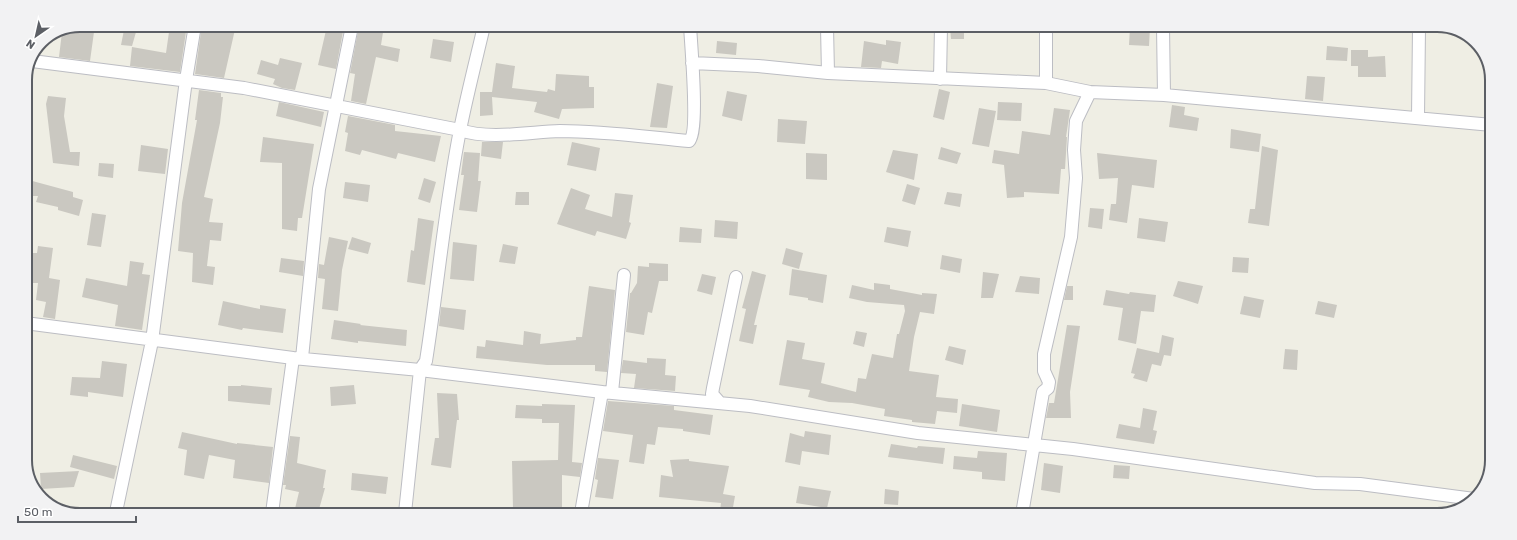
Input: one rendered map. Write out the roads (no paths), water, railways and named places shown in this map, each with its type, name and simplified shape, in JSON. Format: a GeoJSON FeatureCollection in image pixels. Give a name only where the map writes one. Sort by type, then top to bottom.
{"type":"FeatureCollection","features":[{"type":"Feature","properties":{"kind":"street"},"geometry":{"type":"LineString","coordinates":[[117,508],[152,341],[186,80],[194,32]]}},
{"type":"Feature","properties":{"kind":"street"},"geometry":{"type":"LineString","coordinates":[[273,508],[297,358],[319,189],[351,32]]}},
{"type":"Feature","properties":{"kind":"street"},"geometry":{"type":"LineString","coordinates":[[406,508],[420,370],[426,361],[437,292],[445,222],[460,130],[483,32]]}},
{"type":"Feature","properties":{"kind":"street"},"geometry":{"type":"LineString","coordinates":[[36,61],[244,88],[469,133],[486,134],[561,131],[603,133],[688,141],[693,133],[694,112],[690,32]]}},
{"type":"Feature","properties":{"kind":"street"},"geometry":{"type":"LineString","coordinates":[[826,32],[828,73]]}},
{"type":"Feature","properties":{"kind":"street"},"geometry":{"type":"LineString","coordinates":[[940,79],[941,32]]}},
{"type":"Feature","properties":{"kind":"street"},"geometry":{"type":"LineString","coordinates":[[1046,32],[1046,83]]}},
{"type":"Feature","properties":{"kind":"street"},"geometry":{"type":"LineString","coordinates":[[1163,32],[1164,95]]}},
{"type":"Feature","properties":{"kind":"street"},"geometry":{"type":"LineString","coordinates":[[1418,117],[1419,32]]}},
{"type":"Feature","properties":{"kind":"street"},"geometry":{"type":"LineString","coordinates":[[692,64],[758,66],[828,73],[1046,83],[1090,92],[1164,95],[1485,124]]}},
{"type":"Feature","properties":{"kind":"street"},"geometry":{"type":"LineString","coordinates":[[1023,508],[1043,392],[1048,388],[1049,382],[1044,371],[1044,354],[1070,237],[1076,178],[1074,150],[1076,121],[1090,92]]}},
{"type":"Feature","properties":{"kind":"street"},"geometry":{"type":"LineString","coordinates":[[582,508],[607,392],[624,275]]}},
{"type":"Feature","properties":{"kind":"street"},"geometry":{"type":"LineString","coordinates":[[720,403],[712,394],[736,277]]}},
{"type":"Feature","properties":{"kind":"street"},"geometry":{"type":"LineString","coordinates":[[32,324],[152,341],[297,358],[750,406],[918,433],[1073,449],[1316,483],[1360,484],[1467,497]]}}]}
